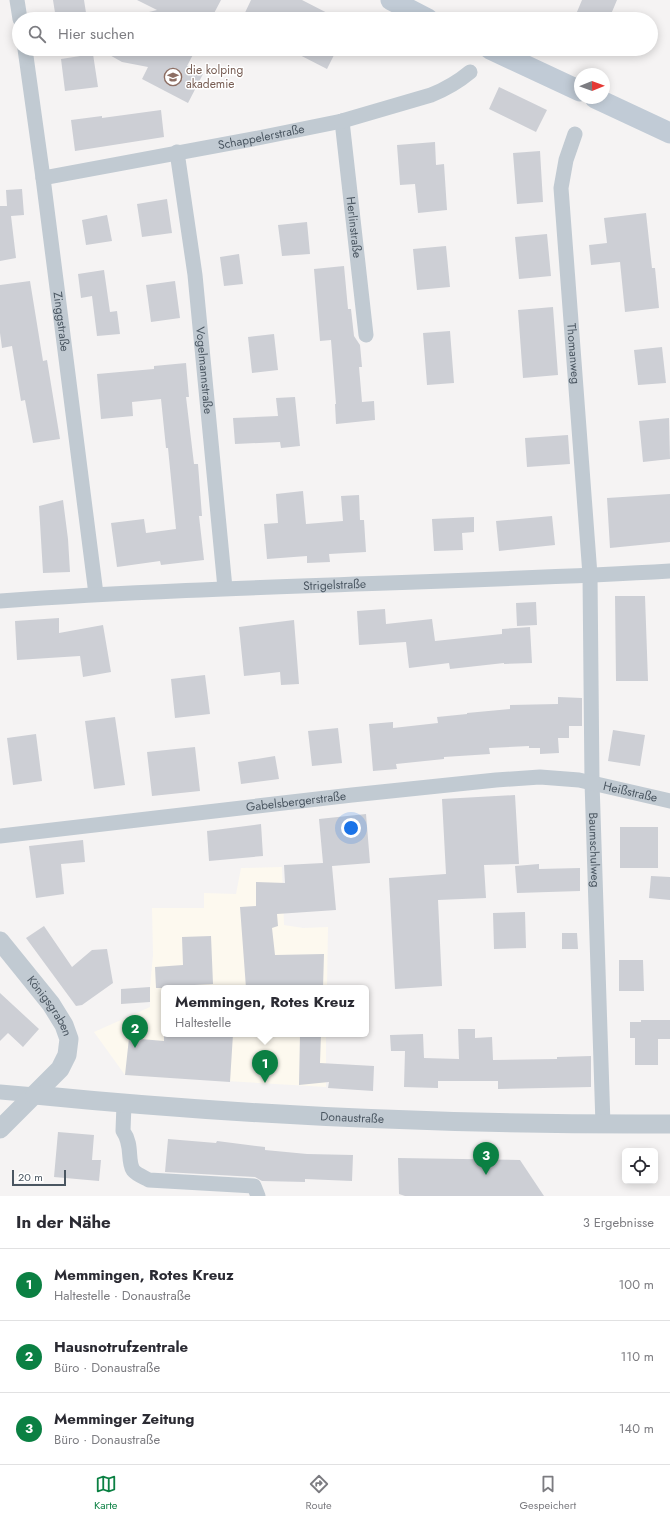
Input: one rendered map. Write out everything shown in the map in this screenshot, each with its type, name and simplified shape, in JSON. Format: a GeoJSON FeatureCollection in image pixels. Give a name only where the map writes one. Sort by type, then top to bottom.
{"type":"FeatureCollection","features":[{"type":"Feature","properties":{"kind":"main road"},"geometry":{"type":"LineString","coordinates":[[391,0],[414,12]]}},
{"type":"Feature","properties":{"kind":"main road"},"geometry":{"type":"LineString","coordinates":[[505,56],[574,88]]}},
{"type":"Feature","properties":{"kind":"main road"},"geometry":{"type":"LineString","coordinates":[[608,104],[670,133]]}},
{"type":"Feature","properties":{"kind":"street"},"geometry":{"type":"LineString","coordinates":[[17,0],[19,12]]}},
{"type":"Feature","properties":{"kind":"street","name":"Zinggstraße"},"geometry":{"type":"LineString","coordinates":[[26,56],[96,594]]}},
{"type":"Feature","properties":{"kind":"street","name":"Schappelerstraße"},"geometry":{"type":"LineString","coordinates":[[43,178],[342,121],[431,95],[458,82],[470,72]]}},
{"type":"Feature","properties":{"kind":"street","name":"Herlinstraße"},"geometry":{"type":"LineString","coordinates":[[342,121],[366,335]]}},
{"type":"Feature","properties":{"kind":"street","name":"Thomanweg"},"geometry":{"type":"LineString","coordinates":[[575,134],[566,160],[561,188],[590,576]]}},
{"type":"Feature","properties":{"kind":"street","name":"Vogelmannstraße"},"geometry":{"type":"LineString","coordinates":[[177,152],[195,275],[225,588]]}},
{"type":"Feature","properties":{"kind":"street","name":"Strigelstraße"},"geometry":{"type":"LineString","coordinates":[[0,601],[96,594],[225,588],[590,576],[670,571]]}},
{"type":"Feature","properties":{"kind":"street","name":"Baumschulweg"},"geometry":{"type":"LineString","coordinates":[[590,576],[592,782],[603,1124]]}},
{"type":"Feature","properties":{"kind":"street","name":"Gabelsbergerstraße"},"geometry":{"type":"LineString","coordinates":[[0,836],[496,780],[553,778],[592,782]]}},
{"type":"Feature","properties":{"kind":"street","name":"Heißstraße"},"geometry":{"type":"LineString","coordinates":[[592,782],[670,801]]}},
{"type":"Feature","properties":{"kind":"street","name":"Königsgraben"},"geometry":{"type":"LineString","coordinates":[[0,941],[50,1004],[64,1025],[69,1039],[67,1055],[60,1069],[0,1129]]}},
{"type":"Feature","properties":{"kind":"street"},"geometry":{"type":"LineString","coordinates":[[0,1092],[35,1095]]}},
{"type":"Feature","properties":{"kind":"street","name":"Donaustraße"},"geometry":{"type":"LineString","coordinates":[[35,1095],[124,1104],[400,1121],[670,1124]]}},
{"type":"Feature","properties":{"kind":"street"},"geometry":{"type":"LineString","coordinates":[[124,1104],[122,1131],[127,1137],[129,1143],[131,1165],[138,1174],[149,1180],[254,1186],[258,1196]]}},
{"type":"Feature","properties":{"kind":"shaded area"},"geometry":{"type":"Polygon","coordinates":[[[282,867],[284,925],[303,928],[328,927],[327,985],[161,985],[161,1037],[326,1037],[326,1087],[125,1075],[94,1032],[150,1007],[153,955],[152,908],[204,908],[204,893],[236,894],[241,868],[282,867]]]}},
{"type":"Feature","properties":{"kind":"building"},"geometry":{"type":"Polygon","coordinates":[[[53,0],[84,0],[86,12],[55,12],[53,0]]]}},
{"type":"Feature","properties":{"kind":"building"},"geometry":{"type":"Polygon","coordinates":[[[137,0],[221,0],[215,12],[149,12],[157,10],[137,0]]]}},
{"type":"Feature","properties":{"kind":"building"},"geometry":{"type":"Polygon","coordinates":[[[251,0],[302,0],[325,12],[245,12],[251,0]]]}},
{"type":"Feature","properties":{"kind":"building"},"geometry":{"type":"Polygon","coordinates":[[[582,0],[617,0],[612,12],[577,12],[582,0]]]}},
{"type":"Feature","properties":{"kind":"building"},"geometry":{"type":"Polygon","coordinates":[[[80,56],[93,56],[98,87],[65,91],[61,59],[80,56]]]}},
{"type":"Feature","properties":{"kind":"building","name":"die kolping akademie"},"geometry":{"type":"Polygon","coordinates":[[[111,56],[192,56],[187,66],[203,74],[188,103],[142,79],[148,67],[122,62],[111,56]]]}},
{"type":"Feature","properties":{"kind":"building"},"geometry":{"type":"Polygon","coordinates":[[[302,56],[334,56],[327,69],[302,56]]]}},
{"type":"Feature","properties":{"kind":"building"},"geometry":{"type":"Polygon","coordinates":[[[499,87],[547,110],[536,132],[489,109],[499,87]]]}},
{"type":"Feature","properties":{"kind":"building"},"geometry":{"type":"Polygon","coordinates":[[[161,110],[164,137],[75,151],[71,120],[102,116],[102,118],[161,110]]]}},
{"type":"Feature","properties":{"kind":"building"},"geometry":{"type":"Polygon","coordinates":[[[435,142],[436,165],[444,164],[447,210],[418,213],[415,184],[400,185],[397,145],[435,142]]]}},
{"type":"Feature","properties":{"kind":"building"},"geometry":{"type":"Polygon","coordinates":[[[540,151],[543,202],[517,204],[513,153],[540,151]]]}},
{"type":"Feature","properties":{"kind":"building"},"geometry":{"type":"Polygon","coordinates":[[[22,189],[24,215],[11,216],[16,258],[0,261],[0,206],[7,206],[6,190],[22,189]]]}},
{"type":"Feature","properties":{"kind":"building"},"geometry":{"type":"Polygon","coordinates":[[[167,199],[172,233],[142,237],[137,204],[167,199]]]}},
{"type":"Feature","properties":{"kind":"building"},"geometry":{"type":"Polygon","coordinates":[[[646,213],[652,268],[655,268],[659,308],[625,312],[620,262],[591,265],[589,245],[607,243],[604,218],[646,213]]]}},
{"type":"Feature","properties":{"kind":"building"},"geometry":{"type":"Polygon","coordinates":[[[107,215],[112,241],[86,245],[82,220],[107,215]]]}},
{"type":"Feature","properties":{"kind":"building"},"geometry":{"type":"Polygon","coordinates":[[[307,222],[310,254],[282,256],[278,225],[307,222]]]}},
{"type":"Feature","properties":{"kind":"building"},"geometry":{"type":"Polygon","coordinates":[[[547,234],[551,276],[519,279],[515,237],[547,234]]]}},
{"type":"Feature","properties":{"kind":"building"},"geometry":{"type":"Polygon","coordinates":[[[446,246],[450,287],[417,290],[413,249],[446,246]]]}},
{"type":"Feature","properties":{"kind":"building"},"geometry":{"type":"Polygon","coordinates":[[[239,254],[243,284],[224,286],[220,257],[239,254]]]}},
{"type":"Feature","properties":{"kind":"building"},"geometry":{"type":"Polygon","coordinates":[[[344,266],[348,309],[351,309],[354,336],[360,345],[362,367],[359,367],[362,402],[374,401],[375,420],[336,424],[331,340],[320,341],[314,269],[344,266]]]}},
{"type":"Feature","properties":{"kind":"building"},"geometry":{"type":"Polygon","coordinates":[[[104,270],[110,312],[117,311],[120,334],[97,336],[92,296],[81,298],[78,274],[104,270]]]}},
{"type":"Feature","properties":{"kind":"building"},"geometry":{"type":"Polygon","coordinates":[[[30,281],[43,361],[47,360],[60,439],[33,443],[25,400],[21,401],[12,346],[2,348],[0,333],[0,285],[30,281]]]}},
{"type":"Feature","properties":{"kind":"building"},"geometry":{"type":"Polygon","coordinates":[[[175,281],[180,318],[151,322],[146,285],[175,281]]]}},
{"type":"Feature","properties":{"kind":"building"},"geometry":{"type":"Polygon","coordinates":[[[553,307],[558,375],[523,378],[518,310],[553,307]]]}},
{"type":"Feature","properties":{"kind":"building"},"geometry":{"type":"Polygon","coordinates":[[[450,331],[454,383],[427,385],[423,333],[450,331]]]}},
{"type":"Feature","properties":{"kind":"building"},"geometry":{"type":"Polygon","coordinates":[[[274,334],[278,370],[252,373],[248,337],[274,334]]]}},
{"type":"Feature","properties":{"kind":"building"},"geometry":{"type":"Polygon","coordinates":[[[662,347],[666,383],[638,385],[634,350],[662,347]]]}},
{"type":"Feature","properties":{"kind":"building"},"geometry":{"type":"Polygon","coordinates":[[[186,363],[189,397],[186,397],[194,464],[198,464],[202,516],[199,516],[204,560],[161,565],[160,561],[117,567],[111,523],[144,519],[146,533],[176,529],[168,448],[166,448],[161,399],[132,402],[133,416],[101,419],[97,374],[154,369],[154,366],[186,363]]]}},
{"type":"Feature","properties":{"kind":"building"},"geometry":{"type":"Polygon","coordinates":[[[295,397],[300,446],[281,448],[280,442],[235,444],[233,418],[278,416],[276,398],[295,397]]]}},
{"type":"Feature","properties":{"kind":"building"},"geometry":{"type":"Polygon","coordinates":[[[669,418],[670,459],[643,462],[639,421],[669,418]]]}},
{"type":"Feature","properties":{"kind":"building"},"geometry":{"type":"Polygon","coordinates":[[[568,435],[570,464],[527,467],[525,438],[568,435]]]}},
{"type":"Feature","properties":{"kind":"building"},"geometry":{"type":"Polygon","coordinates":[[[303,491],[306,524],[343,521],[341,496],[359,495],[360,520],[364,520],[366,552],[329,554],[330,562],[307,563],[307,556],[267,559],[264,524],[278,523],[276,494],[303,491]]]}},
{"type":"Feature","properties":{"kind":"building"},"geometry":{"type":"Polygon","coordinates":[[[670,494],[670,542],[610,548],[607,498],[670,494]]]}},
{"type":"Feature","properties":{"kind":"building"},"geometry":{"type":"Polygon","coordinates":[[[63,500],[68,539],[70,572],[43,573],[39,506],[63,500]]]}},
{"type":"Feature","properties":{"kind":"building"},"geometry":{"type":"Polygon","coordinates":[[[552,516],[555,545],[499,551],[496,521],[552,516]]]}},
{"type":"Feature","properties":{"kind":"building"},"geometry":{"type":"Polygon","coordinates":[[[474,517],[474,532],[462,533],[463,550],[434,551],[432,519],[474,517]]]}},
{"type":"Feature","properties":{"kind":"building"},"geometry":{"type":"Polygon","coordinates":[[[615,596],[645,596],[648,681],[616,681],[615,596]]]}},
{"type":"Feature","properties":{"kind":"building"},"geometry":{"type":"Polygon","coordinates":[[[536,602],[537,625],[517,626],[516,603],[536,602]]]}},
{"type":"Feature","properties":{"kind":"building"},"geometry":{"type":"Polygon","coordinates":[[[385,609],[386,624],[432,619],[435,641],[502,634],[502,629],[530,627],[532,663],[504,663],[450,669],[449,663],[409,668],[406,642],[359,645],[357,611],[385,609]]]}},
{"type":"Feature","properties":{"kind":"building"},"geometry":{"type":"Polygon","coordinates":[[[59,618],[59,633],[103,625],[111,672],[83,677],[80,656],[17,660],[15,621],[59,618]]]}},
{"type":"Feature","properties":{"kind":"building"},"geometry":{"type":"Polygon","coordinates":[[[294,620],[299,684],[281,685],[280,672],[244,676],[239,627],[294,620]]]}},
{"type":"Feature","properties":{"kind":"building"},"geometry":{"type":"Polygon","coordinates":[[[205,675],[210,714],[175,718],[171,679],[205,675]]]}},
{"type":"Feature","properties":{"kind":"building"},"geometry":{"type":"Polygon","coordinates":[[[558,697],[582,698],[582,726],[569,726],[569,738],[558,738],[559,753],[540,754],[540,748],[529,748],[529,746],[489,748],[490,754],[444,757],[444,759],[396,764],[397,769],[373,771],[369,724],[393,722],[393,728],[438,723],[437,717],[510,709],[510,705],[558,704],[558,697]]]}},
{"type":"Feature","properties":{"kind":"building"},"geometry":{"type":"Polygon","coordinates":[[[115,717],[125,785],[94,789],[85,721],[115,717]]]}},
{"type":"Feature","properties":{"kind":"building"},"geometry":{"type":"Polygon","coordinates":[[[338,728],[342,763],[312,766],[308,731],[338,728]]]}},
{"type":"Feature","properties":{"kind":"building"},"geometry":{"type":"Polygon","coordinates":[[[613,730],[645,735],[640,766],[608,761],[613,730]]]}},
{"type":"Feature","properties":{"kind":"building"},"geometry":{"type":"Polygon","coordinates":[[[36,734],[42,781],[13,785],[7,738],[36,734]]]}},
{"type":"Feature","properties":{"kind":"building"},"geometry":{"type":"Polygon","coordinates":[[[195,747],[200,791],[152,796],[147,752],[195,747]]]}},
{"type":"Feature","properties":{"kind":"building"},"geometry":{"type":"Polygon","coordinates":[[[275,756],[279,779],[241,784],[238,762],[275,756]]]}},
{"type":"Feature","properties":{"kind":"building"},"geometry":{"type":"Polygon","coordinates":[[[515,795],[519,864],[484,865],[486,898],[438,900],[442,986],[395,989],[389,878],[446,874],[442,799],[515,795]]]}},
{"type":"Feature","properties":{"kind":"building"},"geometry":{"type":"Polygon","coordinates":[[[366,814],[370,863],[332,866],[336,910],[277,914],[278,926],[272,928],[275,955],[324,954],[323,985],[246,985],[240,907],[256,906],[256,882],[285,883],[284,865],[323,863],[319,819],[366,814]]]}},
{"type":"Feature","properties":{"kind":"building"},"geometry":{"type":"Polygon","coordinates":[[[261,824],[263,856],[209,861],[207,831],[261,824]]]}},
{"type":"Feature","properties":{"kind":"building"},"geometry":{"type":"Polygon","coordinates":[[[620,827],[658,827],[658,868],[620,868],[620,827]]]}},
{"type":"Feature","properties":{"kind":"building"},"geometry":{"type":"Polygon","coordinates":[[[83,840],[85,862],[61,864],[64,894],[36,898],[29,846],[83,840]]]}},
{"type":"Feature","properties":{"kind":"building"},"geometry":{"type":"Polygon","coordinates":[[[539,864],[539,869],[580,868],[580,891],[517,893],[515,866],[539,864]]]}},
{"type":"Feature","properties":{"kind":"building"},"geometry":{"type":"Polygon","coordinates":[[[651,876],[670,877],[670,900],[649,898],[651,876]]]}},
{"type":"Feature","properties":{"kind":"building"},"geometry":{"type":"Polygon","coordinates":[[[525,912],[526,948],[494,949],[493,913],[525,912]]]}},
{"type":"Feature","properties":{"kind":"building"},"geometry":{"type":"Polygon","coordinates":[[[44,926],[72,967],[92,950],[107,949],[113,983],[82,1005],[76,1006],[26,938],[44,926]]]}},
{"type":"Feature","properties":{"kind":"building"},"geometry":{"type":"Polygon","coordinates":[[[562,933],[577,933],[578,949],[562,949],[562,933]]]}},
{"type":"Feature","properties":{"kind":"building"},"geometry":{"type":"Polygon","coordinates":[[[211,936],[213,984],[161,985],[161,988],[156,988],[155,967],[183,965],[182,937],[211,936]]]}},
{"type":"Feature","properties":{"kind":"building"},"geometry":{"type":"Polygon","coordinates":[[[619,960],[643,960],[644,991],[619,991],[619,960]]]}},
{"type":"Feature","properties":{"kind":"building"},"geometry":{"type":"Polygon","coordinates":[[[150,987],[150,1002],[121,1004],[121,989],[150,987]]]}},
{"type":"Feature","properties":{"kind":"building"},"geometry":{"type":"Polygon","coordinates":[[[0,993],[39,1029],[23,1047],[8,1033],[0,1041],[0,993]]]}},
{"type":"Feature","properties":{"kind":"building"},"geometry":{"type":"Polygon","coordinates":[[[641,1020],[670,1020],[670,1039],[658,1039],[658,1065],[635,1065],[635,1038],[630,1038],[630,1022],[641,1022],[641,1020]]]}},
{"type":"Feature","properties":{"kind":"building"},"geometry":{"type":"Polygon","coordinates":[[[458,1029],[475,1029],[475,1038],[492,1037],[493,1060],[557,1059],[557,1057],[591,1056],[591,1087],[498,1089],[498,1081],[438,1081],[438,1088],[404,1087],[405,1051],[391,1051],[390,1035],[423,1034],[424,1058],[459,1059],[458,1029]]]}},
{"type":"Feature","properties":{"kind":"building"},"geometry":{"type":"Polygon","coordinates":[[[164,1037],[233,1037],[230,1082],[125,1075],[129,1038],[164,1041],[164,1037]]]}},
{"type":"Feature","properties":{"kind":"building"},"geometry":{"type":"Polygon","coordinates":[[[300,1037],[321,1037],[320,1063],[374,1066],[373,1091],[328,1088],[329,1082],[299,1085],[300,1037]]]}},
{"type":"Feature","properties":{"kind":"building"},"geometry":{"type":"Polygon","coordinates":[[[58,1132],[94,1135],[92,1160],[101,1160],[99,1181],[54,1177],[58,1132]]]}},
{"type":"Feature","properties":{"kind":"building"},"geometry":{"type":"Polygon","coordinates":[[[168,1139],[216,1143],[217,1141],[265,1147],[265,1150],[307,1154],[353,1155],[352,1181],[305,1179],[305,1182],[262,1181],[255,1177],[165,1172],[168,1139]]]}},
{"type":"Feature","properties":{"kind":"building"},"geometry":{"type":"Polygon","coordinates":[[[398,1158],[520,1160],[544,1196],[405,1196],[399,1194],[398,1158]]]}},
{"type":"Feature","properties":{"kind":"place","name":"die kolping akademie"},"geometry":{"type":"Point","coordinates":[173,77]}},
{"type":"Feature","properties":{"kind":"place","name":"Hausnotrufzentrale"},"geometry":{"type":"Point","coordinates":[135,1048]}},
{"type":"Feature","properties":{"kind":"place","name":"Memmingen, Rotes Kreuz"},"geometry":{"type":"Point","coordinates":[265,1083]}},
{"type":"Feature","properties":{"kind":"place","name":"Memminger Zeitung"},"geometry":{"type":"Point","coordinates":[486,1175]}}]}
